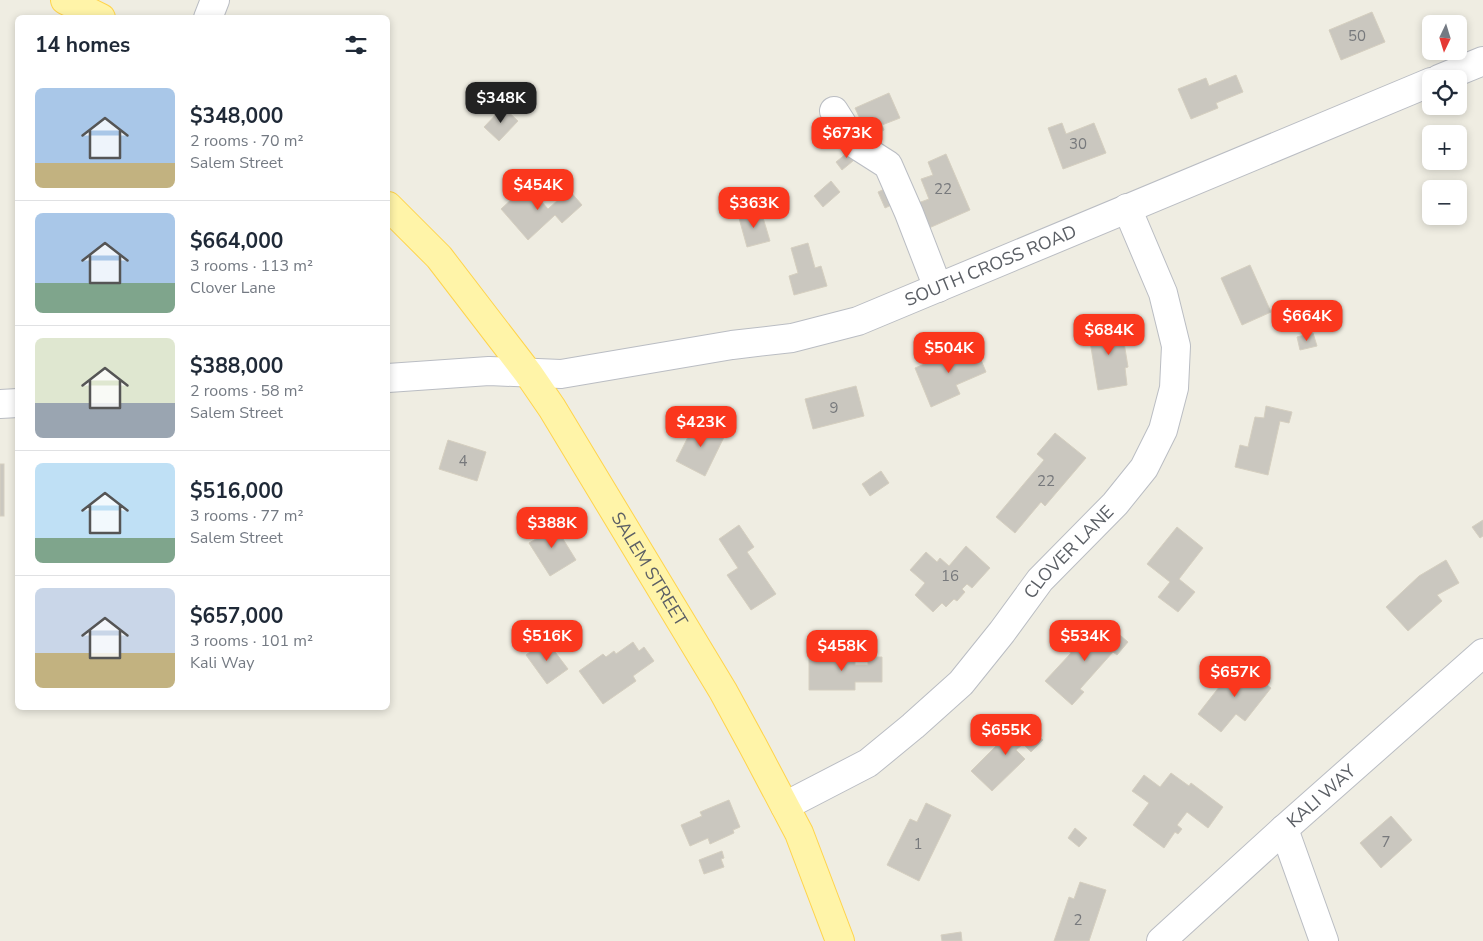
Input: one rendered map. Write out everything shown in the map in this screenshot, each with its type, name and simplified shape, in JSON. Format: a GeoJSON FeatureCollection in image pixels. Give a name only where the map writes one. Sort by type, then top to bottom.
{"type":"FeatureCollection","features":[{"type":"Feature","properties":{"kind":"main road"},"geometry":{"type":"LineString","coordinates":[[65,0],[95,15]]}},
{"type":"Feature","properties":{"kind":"main road","name":"SALEM STREET"},"geometry":{"type":"LineString","coordinates":[[390,208],[439,257],[528,372],[552,408],[723,691],[799,833],[840,941]]}},
{"type":"Feature","properties":{"kind":"street"},"geometry":{"type":"LineString","coordinates":[[209,15],[216,0]]}},
{"type":"Feature","properties":{"kind":"street"},"geometry":{"type":"LineString","coordinates":[[1460,70],[1483,60]]}},
{"type":"Feature","properties":{"kind":"street","name":"SOUTH CROSS ROAD"},"geometry":{"type":"LineString","coordinates":[[390,378],[489,371],[561,374],[732,345],[792,338],[858,321],[1422,86]]}},
{"type":"Feature","properties":{"kind":"street"},"geometry":{"type":"LineString","coordinates":[[834,111],[855,144],[888,165],[938,288]]}},
{"type":"Feature","properties":{"kind":"street","name":"CLOVER LANE"},"geometry":{"type":"LineString","coordinates":[[785,806],[868,763],[961,683],[1040,580],[1114,504],[1144,468],[1163,430],[1174,388],[1176,346],[1163,293],[1127,208]]}},
{"type":"Feature","properties":{"kind":"street"},"geometry":{"type":"LineString","coordinates":[[0,404],[15,403]]}},
{"type":"Feature","properties":{"kind":"street","name":"KALI WAY"},"geometry":{"type":"LineString","coordinates":[[1161,941],[1483,653]]}},
{"type":"Feature","properties":{"kind":"street"},"geometry":{"type":"LineString","coordinates":[[1284,829],[1324,941]]}},
{"type":"Feature","properties":{"kind":"building"},"geometry":{"type":"Polygon","coordinates":[[[1372,12],[1385,42],[1341,60],[1329,30],[1372,12]]]}},
{"type":"Feature","properties":{"kind":"building"},"geometry":{"type":"Polygon","coordinates":[[[1236,75],[1243,92],[1216,103],[1218,108],[1191,119],[1178,89],[1206,78],[1209,86],[1236,75]]]}},
{"type":"Feature","properties":{"kind":"building"},"geometry":{"type":"Polygon","coordinates":[[[889,93],[900,118],[882,125],[884,130],[876,134],[873,128],[866,132],[855,108],[889,93]]]}},
{"type":"Feature","properties":{"kind":"building"},"geometry":{"type":"Polygon","coordinates":[[[503,107],[518,121],[499,141],[484,127],[503,107]]]}},
{"type":"Feature","properties":{"kind":"building"},"geometry":{"type":"Polygon","coordinates":[[[1062,123],[1066,134],[1094,123],[1106,153],[1063,169],[1048,128],[1062,123]]]}},
{"type":"Feature","properties":{"kind":"building"},"geometry":{"type":"Polygon","coordinates":[[[852,149],[859,156],[842,170],[836,162],[852,149]]]}},
{"type":"Feature","properties":{"kind":"building"},"geometry":{"type":"Polygon","coordinates":[[[946,154],[970,210],[929,228],[918,203],[929,199],[921,179],[933,175],[928,162],[946,154]]]}},
{"type":"Feature","properties":{"kind":"building"},"geometry":{"type":"Polygon","coordinates":[[[831,181],[840,192],[823,207],[814,196],[831,181]]]}},
{"type":"Feature","properties":{"kind":"building"},"geometry":{"type":"Polygon","coordinates":[[[527,185],[548,209],[569,190],[582,205],[562,223],[555,215],[528,240],[501,209],[527,185]]]}},
{"type":"Feature","properties":{"kind":"building"},"geometry":{"type":"Polygon","coordinates":[[[891,186],[898,202],[885,208],[878,192],[891,186]]]}},
{"type":"Feature","properties":{"kind":"building"},"geometry":{"type":"Polygon","coordinates":[[[761,211],[770,241],[747,247],[739,218],[761,211]]]}},
{"type":"Feature","properties":{"kind":"building"},"geometry":{"type":"Polygon","coordinates":[[[808,243],[815,268],[821,266],[827,286],[794,295],[789,276],[798,273],[791,248],[808,243]]]}},
{"type":"Feature","properties":{"kind":"building"},"geometry":{"type":"Polygon","coordinates":[[[1250,265],[1271,312],[1242,325],[1221,278],[1250,265]]]}},
{"type":"Feature","properties":{"kind":"building"},"geometry":{"type":"Polygon","coordinates":[[[1121,324],[1128,367],[1125,368],[1127,385],[1098,390],[1088,329],[1121,324]]]}},
{"type":"Feature","properties":{"kind":"building"},"geometry":{"type":"Polygon","coordinates":[[[1313,333],[1317,346],[1300,350],[1297,337],[1313,333]]]}},
{"type":"Feature","properties":{"kind":"building"},"geometry":{"type":"Polygon","coordinates":[[[974,343],[986,372],[956,385],[960,394],[931,407],[915,368],[974,343]]]}},
{"type":"Feature","properties":{"kind":"building"},"geometry":{"type":"Polygon","coordinates":[[[856,386],[864,416],[813,429],[805,399],[856,386]]]}},
{"type":"Feature","properties":{"kind":"building"},"geometry":{"type":"Polygon","coordinates":[[[1266,406],[1292,412],[1289,423],[1280,421],[1268,475],[1235,467],[1240,445],[1248,447],[1255,417],[1264,418],[1266,406]]]}},
{"type":"Feature","properties":{"kind":"building"},"geometry":{"type":"Polygon","coordinates":[[[696,421],[725,435],[705,476],[676,461],[696,421]]]}},
{"type":"Feature","properties":{"kind":"building"},"geometry":{"type":"Polygon","coordinates":[[[1055,433],[1086,458],[1045,506],[1041,502],[1015,533],[996,517],[1044,460],[1037,454],[1055,433]]]}},
{"type":"Feature","properties":{"kind":"building"},"geometry":{"type":"Polygon","coordinates":[[[448,440],[486,452],[477,481],[439,469],[448,440]]]}},
{"type":"Feature","properties":{"kind":"building"},"geometry":{"type":"Polygon","coordinates":[[[0,464],[4,464],[4,516],[0,516],[0,464]]]}},
{"type":"Feature","properties":{"kind":"building"},"geometry":{"type":"Polygon","coordinates":[[[881,471],[889,483],[870,496],[862,484],[881,471]]]}},
{"type":"Feature","properties":{"kind":"building"},"geometry":{"type":"Polygon","coordinates":[[[550,518],[576,560],[550,576],[529,543],[543,535],[537,526],[550,518]]]}},
{"type":"Feature","properties":{"kind":"building"},"geometry":{"type":"Polygon","coordinates":[[[1483,520],[1483,536],[1480,538],[1472,527],[1483,520]]]}},
{"type":"Feature","properties":{"kind":"building"},"geometry":{"type":"Polygon","coordinates":[[[739,525],[754,547],[747,552],[776,594],[751,610],[727,575],[738,568],[719,539],[739,525]]]}},
{"type":"Feature","properties":{"kind":"building"},"geometry":{"type":"Polygon","coordinates":[[[1177,527],[1203,548],[1179,579],[1195,592],[1178,612],[1158,597],[1170,582],[1147,564],[1177,527]]]}},
{"type":"Feature","properties":{"kind":"building"},"geometry":{"type":"Polygon","coordinates":[[[966,546],[990,568],[972,588],[967,584],[962,589],[965,592],[957,601],[954,599],[946,607],[942,603],[933,612],[915,595],[925,583],[910,570],[926,552],[937,562],[940,558],[949,566],[966,546]]]}},
{"type":"Feature","properties":{"kind":"building"},"geometry":{"type":"Polygon","coordinates":[[[1446,560],[1459,583],[1437,595],[1442,601],[1408,631],[1386,607],[1419,576],[1446,560]]]}},
{"type":"Feature","properties":{"kind":"building"},"geometry":{"type":"Polygon","coordinates":[[[1106,623],[1128,642],[1117,655],[1113,652],[1080,689],[1084,692],[1072,705],[1045,681],[1071,653],[1067,650],[1073,643],[1076,646],[1090,631],[1095,636],[1106,623]]]}},
{"type":"Feature","properties":{"kind":"building"},"geometry":{"type":"Polygon","coordinates":[[[546,640],[568,669],[547,684],[526,655],[546,640]]]}},
{"type":"Feature","properties":{"kind":"building"},"geometry":{"type":"Polygon","coordinates":[[[633,642],[639,651],[644,647],[654,661],[633,676],[636,681],[603,704],[579,671],[603,654],[606,657],[614,651],[616,654],[633,642]]]}},
{"type":"Feature","properties":{"kind":"building"},"geometry":{"type":"Polygon","coordinates":[[[809,656],[855,656],[855,665],[868,665],[868,657],[882,657],[882,682],[855,682],[855,690],[809,690],[809,656]]]}},
{"type":"Feature","properties":{"kind":"building"},"geometry":{"type":"Polygon","coordinates":[[[1238,663],[1271,688],[1245,721],[1236,714],[1221,732],[1198,714],[1238,663]]]}},
{"type":"Feature","properties":{"kind":"building"},"geometry":{"type":"Polygon","coordinates":[[[1023,719],[1043,740],[1031,752],[1023,744],[1016,750],[1025,759],[992,791],[971,771],[1023,719]]]}},
{"type":"Feature","properties":{"kind":"building"},"geometry":{"type":"Polygon","coordinates":[[[1171,773],[1189,786],[1191,783],[1223,807],[1208,828],[1187,812],[1177,825],[1182,829],[1178,834],[1175,832],[1164,848],[1133,825],[1149,803],[1132,791],[1144,775],[1160,787],[1171,773]]]}},
{"type":"Feature","properties":{"kind":"building"},"geometry":{"type":"Polygon","coordinates":[[[729,800],[740,827],[733,830],[734,833],[710,844],[708,838],[690,846],[681,825],[702,816],[700,812],[729,800]]]}},
{"type":"Feature","properties":{"kind":"building"},"geometry":{"type":"Polygon","coordinates":[[[926,803],[951,815],[919,881],[887,865],[910,819],[917,822],[926,803]]]}},
{"type":"Feature","properties":{"kind":"building"},"geometry":{"type":"Polygon","coordinates":[[[1391,816],[1412,840],[1381,868],[1360,843],[1391,816]]]}},
{"type":"Feature","properties":{"kind":"building"},"geometry":{"type":"Polygon","coordinates":[[[1075,828],[1087,838],[1079,847],[1068,838],[1075,828]]]}},
{"type":"Feature","properties":{"kind":"building"},"geometry":{"type":"Polygon","coordinates":[[[722,851],[724,858],[721,859],[724,867],[704,874],[699,860],[722,851]]]}},
{"type":"Feature","properties":{"kind":"building"},"geometry":{"type":"Polygon","coordinates":[[[1080,882],[1106,890],[1089,941],[1054,941],[1069,897],[1074,899],[1080,882]]]}},
{"type":"Feature","properties":{"kind":"building"},"geometry":{"type":"Polygon","coordinates":[[[961,932],[962,941],[942,941],[941,935],[961,932]]]}}]}
